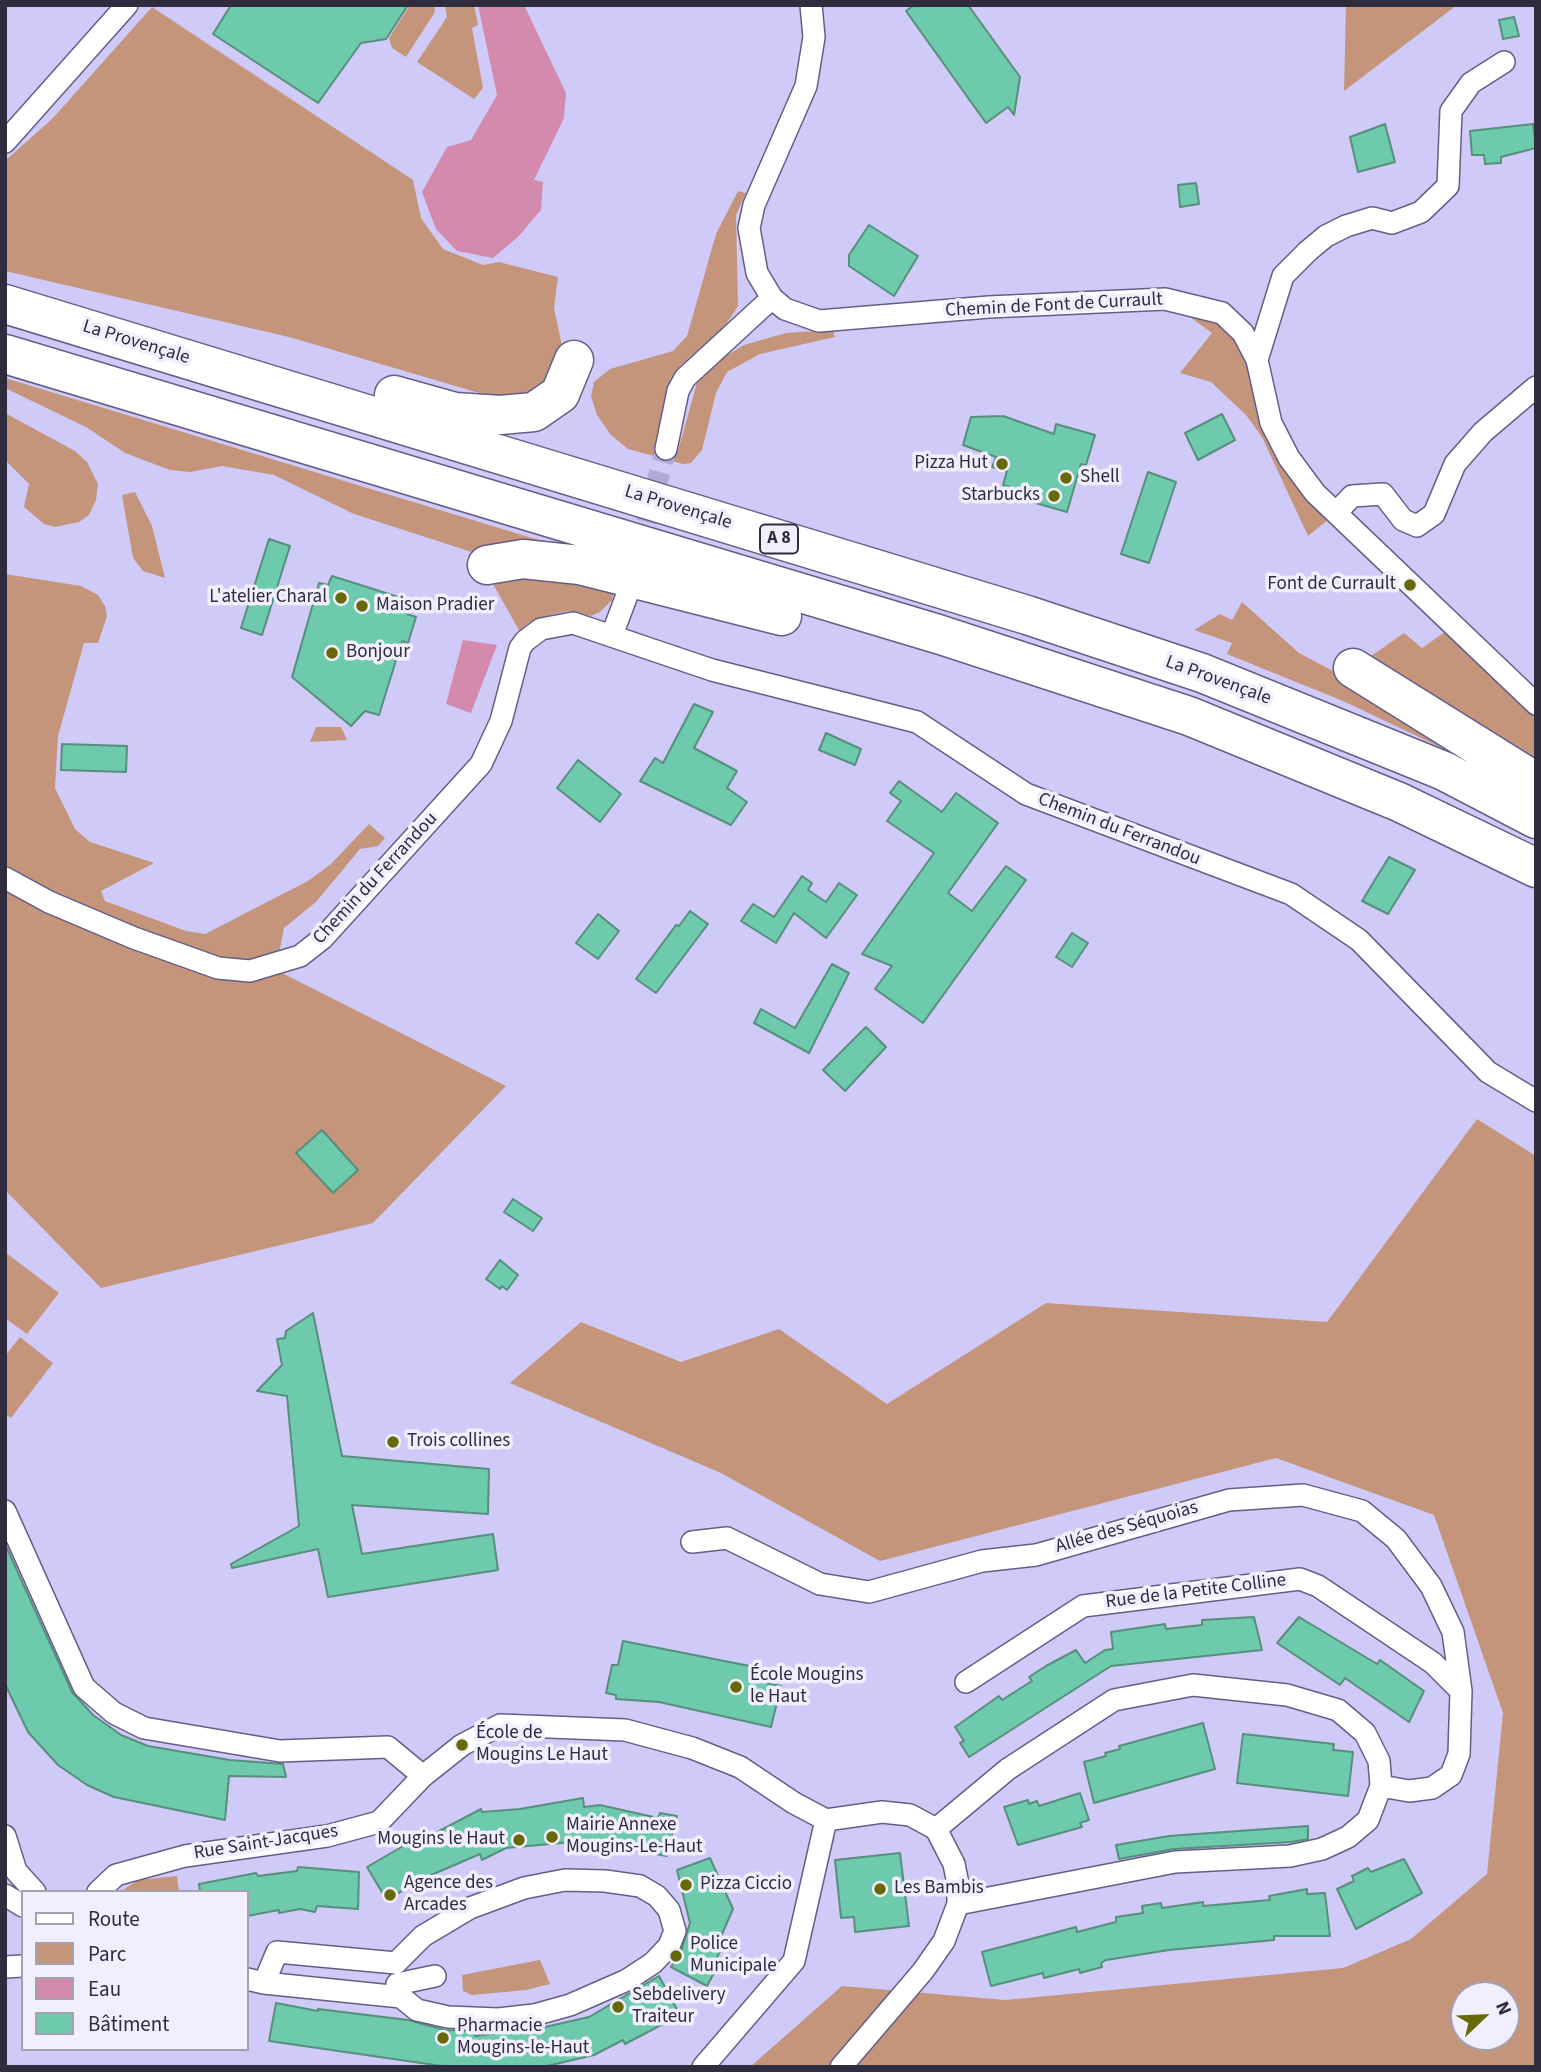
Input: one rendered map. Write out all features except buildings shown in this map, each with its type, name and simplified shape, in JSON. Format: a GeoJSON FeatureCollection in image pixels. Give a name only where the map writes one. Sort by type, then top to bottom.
{"type":"FeatureCollection","features":[{"type":"Feature","properties":{"kind":"highway"},"geometry":{"type":"LineString","coordinates":[[5,289],[42,295],[455,412],[608,463],[664,463]]}},
{"type":"Feature","properties":{"kind":"highway","name":"La Provençale"},"geometry":{"type":"LineString","coordinates":[[5,304],[1001,607],[1202,673],[1444,771],[1536,819]]}},
{"type":"Feature","properties":{"kind":"highway","name":"A 8"},"geometry":{"type":"LineString","coordinates":[[5,354],[1090,683],[1189,716],[1343,778],[1478,838],[1536,869]]}},
{"type":"Feature","properties":{"kind":"highway"},"geometry":{"type":"LineString","coordinates":[[455,412],[520,414],[544,408],[560,394],[574,360]]}},
{"type":"Feature","properties":{"kind":"highway"},"geometry":{"type":"LineString","coordinates":[[487,565],[523,559],[580,565],[882,642],[1090,683]]}},
{"type":"Feature","properties":{"kind":"highway"},"geometry":{"type":"LineString","coordinates":[[1353,667],[1536,782]]}},
{"type":"Feature","properties":{"kind":"street"},"geometry":{"type":"LineString","coordinates":[[5,142],[127,5]]}},
{"type":"Feature","properties":{"kind":"street"},"geometry":{"type":"LineString","coordinates":[[664,463],[678,391],[685,378],[772,298],[757,273],[749,228],[754,205],[806,86],[814,37],[811,5]]}},
{"type":"Feature","properties":{"kind":"street"},"geometry":{"type":"LineString","coordinates":[[1257,360],[1283,276],[1308,251],[1326,236],[1346,226],[1372,218],[1392,223],[1421,212],[1448,187],[1451,111],[1471,83],[1504,62]]}},
{"type":"Feature","properties":{"kind":"street","name":"Chemin de Font de Currault"},"geometry":{"type":"LineString","coordinates":[[772,298],[785,309],[819,321],[989,307],[1165,299],[1222,313],[1243,333],[1257,360],[1271,423],[1289,458],[1315,493],[1536,704]]}},
{"type":"Feature","properties":{"kind":"street"},"geometry":{"type":"LineString","coordinates":[[1336,513],[1352,496],[1383,494],[1403,520],[1418,526],[1434,514],[1455,464],[1483,432],[1536,387]]}},
{"type":"Feature","properties":{"kind":"street"},"geometry":{"type":"LineString","coordinates":[[612,635],[627,595]]}},
{"type":"Feature","properties":{"kind":"street","name":"Chemin du Ferrandou"},"geometry":{"type":"LineString","coordinates":[[5,878],[49,902],[122,933],[218,968],[250,971],[280,964],[310,949],[323,938],[481,764],[501,721],[520,648],[531,635],[551,626],[573,623],[712,670],[917,722],[1026,794],[1291,894],[1359,940],[1488,1072],[1536,1101]]}},
{"type":"Feature","properties":{"kind":"street","name":"Allée des Séquoias"},"geometry":{"type":"LineString","coordinates":[[692,1542],[727,1538],[820,1584],[869,1592],[982,1561],[1036,1555],[1229,1500],[1303,1495],[1362,1511],[1396,1539],[1431,1586],[1453,1632],[1461,1691]]}},
{"type":"Feature","properties":{"kind":"street"},"geometry":{"type":"LineString","coordinates":[[5,1511],[84,1687],[114,1713],[144,1728],[280,1751],[388,1747],[423,1776]]}},
{"type":"Feature","properties":{"kind":"street","name":"Rue de la Petite Colline"},"geometry":{"type":"LineString","coordinates":[[966,1682],[1083,1606],[1300,1579],[1318,1586],[1433,1662],[1461,1691]]}},
{"type":"Feature","properties":{"kind":"street"},"geometry":{"type":"LineString","coordinates":[[936,1829],[1008,1769],[1114,1700],[1193,1685],[1287,1695],[1338,1710],[1365,1733],[1379,1761],[1381,1786],[1368,1820],[1348,1837],[1322,1849],[1290,1856],[1175,1861],[958,1905]]}},
{"type":"Feature","properties":{"kind":"street"},"geometry":{"type":"LineString","coordinates":[[1381,1786],[1409,1791],[1432,1788],[1451,1775],[1459,1754],[1461,1691]]}},
{"type":"Feature","properties":{"kind":"street","name":"Rue Saint-Jacques"},"geometry":{"type":"LineString","coordinates":[[100,1890],[116,1875],[185,1856],[327,1836],[379,1822],[423,1776],[462,1745],[500,1725],[625,1730],[692,1748],[740,1767],[794,1803],[826,1820]]}},
{"type":"Feature","properties":{"kind":"street"},"geometry":{"type":"LineString","coordinates":[[703,2067],[794,1961],[826,1820],[882,1812],[910,1815],[936,1829],[954,1864],[958,1905],[944,1941],[923,1971],[841,2067]]}},
{"type":"Feature","properties":{"kind":"street"},"geometry":{"type":"LineString","coordinates":[[5,1836],[16,1871],[33,1890]]}},
{"type":"Feature","properties":{"kind":"street"},"geometry":{"type":"LineString","coordinates":[[255,1981],[277,1952],[398,1982],[417,2010],[448,2017],[498,2019],[534,2015],[570,2005],[627,1980],[653,1963],[669,1946],[675,1931],[669,1910],[657,1896],[640,1886],[605,1881],[565,1880],[524,1888],[470,1908],[423,1936],[398,1982]]}},
{"type":"Feature","properties":{"kind":"street"},"geometry":{"type":"LineString","coordinates":[[5,1895],[21,1905]]}},
{"type":"Feature","properties":{"kind":"street"},"geometry":{"type":"LineString","coordinates":[[255,1981],[398,1982],[435,1976]]}},
{"type":"Feature","properties":{"kind":"green space"},"geometry":{"type":"Polygon","coordinates":[[[410,5],[434,5],[435,12],[406,57],[392,48],[389,38],[410,5]]]}},
{"type":"Feature","properties":{"kind":"green space"},"geometry":{"type":"Polygon","coordinates":[[[445,5],[474,5],[478,25],[472,28],[483,88],[474,99],[417,62],[447,17],[445,5]]]}},
{"type":"Feature","properties":{"kind":"green space"},"geometry":{"type":"Polygon","coordinates":[[[1346,5],[1457,5],[1344,91],[1346,5]]]}},
{"type":"Feature","properties":{"kind":"green space"},"geometry":{"type":"Polygon","coordinates":[[[152,7],[413,180],[421,218],[443,249],[483,265],[499,262],[558,277],[554,308],[565,360],[547,397],[503,400],[289,337],[5,271],[5,161],[53,118],[152,7]]]}},
{"type":"Feature","properties":{"kind":"green space"},"geometry":{"type":"Polygon","coordinates":[[[738,191],[746,193],[736,215],[738,306],[725,326],[679,367],[671,378],[655,446],[678,451],[698,379],[714,363],[744,345],[786,333],[833,330],[835,337],[760,354],[727,372],[716,393],[702,450],[691,463],[683,464],[628,449],[611,435],[597,415],[591,396],[594,382],[610,369],[673,351],[687,336],[716,234],[738,191]]]}},
{"type":"Feature","properties":{"kind":"green space"},"geometry":{"type":"Polygon","coordinates":[[[1181,309],[1229,327],[1329,519],[1308,536],[1262,437],[1246,415],[1211,382],[1180,373],[1212,333],[1186,314],[1162,310],[1181,309]]]}},
{"type":"Feature","properties":{"kind":"green space"},"geometry":{"type":"Polygon","coordinates":[[[5,378],[553,543],[478,554],[354,514],[274,475],[222,466],[190,472],[170,470],[125,453],[86,427],[5,388],[5,378]]]}},
{"type":"Feature","properties":{"kind":"green space"},"geometry":{"type":"Polygon","coordinates":[[[5,413],[75,451],[87,462],[98,484],[96,500],[89,515],[79,522],[55,527],[44,524],[24,507],[29,484],[5,460],[5,413]]]}},
{"type":"Feature","properties":{"kind":"green space"},"geometry":{"type":"Polygon","coordinates":[[[135,492],[152,526],[165,578],[143,571],[133,558],[122,495],[135,492]]]}},
{"type":"Feature","properties":{"kind":"green space"},"geometry":{"type":"Polygon","coordinates":[[[5,574],[81,586],[98,595],[105,606],[107,616],[98,643],[84,643],[58,736],[55,788],[75,829],[90,842],[154,863],[101,891],[105,901],[186,931],[205,934],[308,881],[331,864],[369,824],[385,838],[378,846],[360,849],[316,902],[284,928],[279,954],[282,973],[506,1086],[373,1223],[101,1288],[5,1190],[5,574]]]}},
{"type":"Feature","properties":{"kind":"green space"},"geometry":{"type":"Polygon","coordinates":[[[488,575],[615,583],[612,600],[600,612],[591,616],[569,611],[553,614],[528,623],[520,632],[488,575]]]}},
{"type":"Feature","properties":{"kind":"green space"},"geometry":{"type":"Polygon","coordinates":[[[1242,602],[1299,653],[1367,689],[1495,773],[1343,701],[1227,654],[1232,643],[1194,630],[1220,614],[1232,620],[1242,602]]]}},
{"type":"Feature","properties":{"kind":"green space"},"geometry":{"type":"Polygon","coordinates":[[[1445,632],[1536,712],[1536,769],[1364,661],[1404,633],[1422,648],[1445,632]]]}},
{"type":"Feature","properties":{"kind":"green space"},"geometry":{"type":"Polygon","coordinates":[[[316,727],[341,727],[347,740],[310,742],[316,727]]]}},
{"type":"Feature","properties":{"kind":"green space"},"geometry":{"type":"Polygon","coordinates":[[[1477,1119],[1536,1156],[1536,2067],[750,2067],[842,1986],[1005,2000],[1343,1968],[1411,1939],[1487,1874],[1503,1713],[1434,1515],[1276,1458],[880,1561],[721,1473],[510,1383],[581,1322],[681,1362],[779,1329],[887,1404],[1046,1303],[1327,1322],[1477,1119]]]}},
{"type":"Feature","properties":{"kind":"green space"},"geometry":{"type":"Polygon","coordinates":[[[5,1252],[59,1293],[27,1334],[5,1318],[5,1252]]]}},
{"type":"Feature","properties":{"kind":"green space"},"geometry":{"type":"Polygon","coordinates":[[[20,1337],[53,1363],[11,1418],[5,1414],[5,1356],[20,1337]]]}},
{"type":"Feature","properties":{"kind":"green space"},"geometry":{"type":"Polygon","coordinates":[[[177,1876],[179,1890],[123,1890],[138,1880],[177,1876]]]}},
{"type":"Feature","properties":{"kind":"green space"},"geometry":{"type":"Polygon","coordinates":[[[540,1960],[550,1984],[526,1990],[472,1995],[463,1991],[462,1975],[540,1960]]]}},
{"type":"Feature","properties":{"kind":"water"},"geometry":{"type":"Polygon","coordinates":[[[478,5],[524,5],[566,93],[564,118],[534,180],[543,182],[541,210],[518,237],[493,258],[457,251],[436,229],[422,192],[447,147],[471,140],[497,95],[478,5]]]}},
{"type":"Feature","properties":{"kind":"water"},"geometry":{"type":"Polygon","coordinates":[[[463,640],[497,645],[471,713],[446,704],[463,640]]]}},
{"type":"Feature","properties":{"kind":"tunnel"},"geometry":{"type":"LineString","coordinates":[[638,552],[666,449]]}},
{"type":"Feature","properties":{"kind":"place","name":"Pizza Hut"},"geometry":{"type":"Point","coordinates":[1002,464]}},
{"type":"Feature","properties":{"kind":"place","name":"Shell"},"geometry":{"type":"Point","coordinates":[1066,478]}},
{"type":"Feature","properties":{"kind":"place","name":"Starbucks"},"geometry":{"type":"Point","coordinates":[1054,496]}},
{"type":"Feature","properties":{"kind":"place","name":"Font de Currault"},"geometry":{"type":"Point","coordinates":[1410,585]}},
{"type":"Feature","properties":{"kind":"place","name":"L'atelier Charal"},"geometry":{"type":"Point","coordinates":[341,598]}},
{"type":"Feature","properties":{"kind":"place","name":"Maison Pradier"},"geometry":{"type":"Point","coordinates":[362,606]}},
{"type":"Feature","properties":{"kind":"place","name":"Bonjour"},"geometry":{"type":"Point","coordinates":[332,653]}},
{"type":"Feature","properties":{"kind":"place","name":"Trois collines"},"geometry":{"type":"Point","coordinates":[393,1442]}},
{"type":"Feature","properties":{"kind":"place","name":"École Mougins le Haut"},"geometry":{"type":"Point","coordinates":[736,1687]}},
{"type":"Feature","properties":{"kind":"place","name":"École de Mougins Le Haut"},"geometry":{"type":"Point","coordinates":[462,1745]}},
{"type":"Feature","properties":{"kind":"place","name":"Mairie Annexe Mougins-Le-Haut"},"geometry":{"type":"Point","coordinates":[552,1837]}},
{"type":"Feature","properties":{"kind":"place","name":"Mougins le Haut"},"geometry":{"type":"Point","coordinates":[519,1840]}},
{"type":"Feature","properties":{"kind":"place","name":"Pizza Ciccio"},"geometry":{"type":"Point","coordinates":[686,1885]}},
{"type":"Feature","properties":{"kind":"place","name":"Les Bambis"},"geometry":{"type":"Point","coordinates":[880,1889]}},
{"type":"Feature","properties":{"kind":"place","name":"Agence des Arcades"},"geometry":{"type":"Point","coordinates":[390,1895]}},
{"type":"Feature","properties":{"kind":"place","name":"Police Municipale"},"geometry":{"type":"Point","coordinates":[676,1956]}},
{"type":"Feature","properties":{"kind":"place","name":"Sebdelivery Traiteur"},"geometry":{"type":"Point","coordinates":[618,2007]}},
{"type":"Feature","properties":{"kind":"place","name":"Pharmacie Mougins-le-Haut"},"geometry":{"type":"Point","coordinates":[443,2038]}}]}
